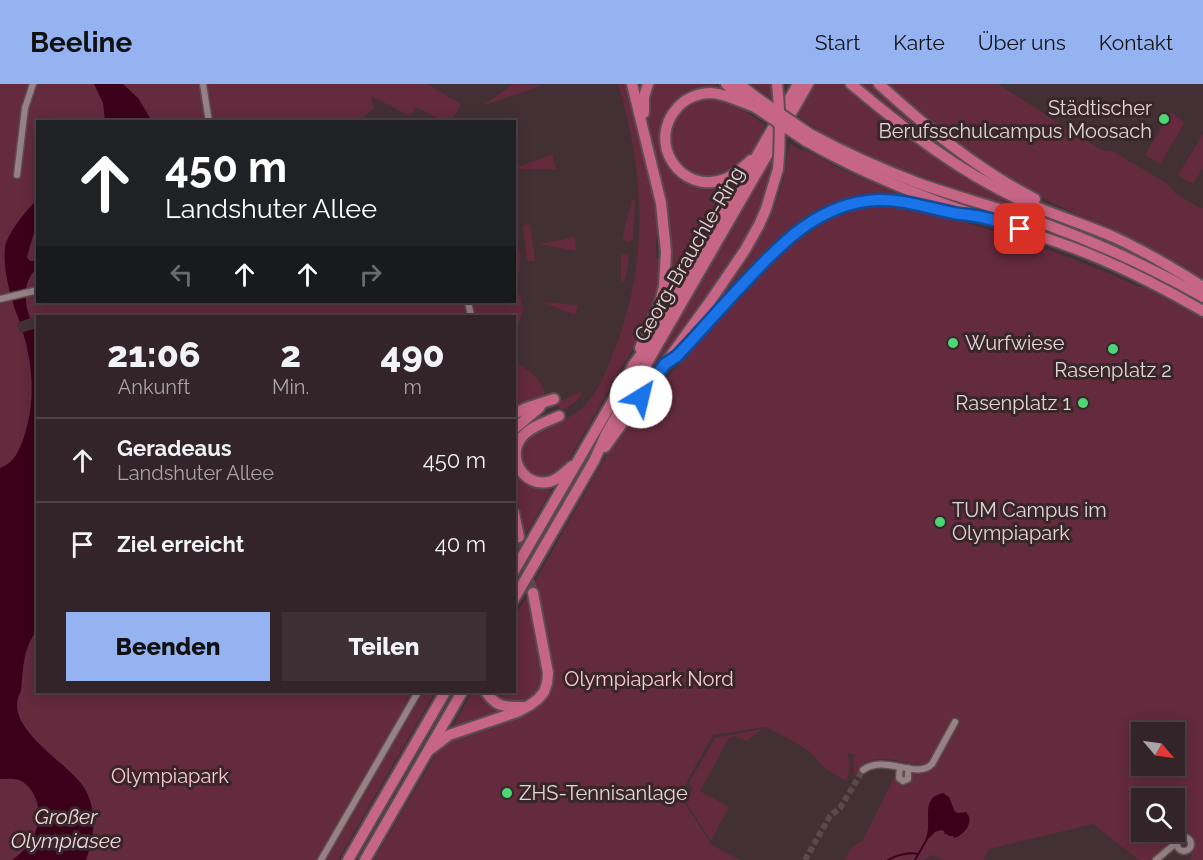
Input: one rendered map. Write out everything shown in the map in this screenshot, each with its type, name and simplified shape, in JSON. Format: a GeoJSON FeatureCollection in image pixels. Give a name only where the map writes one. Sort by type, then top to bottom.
{"type":"FeatureCollection","features":[{"type":"Feature","properties":{"kind":"highway"},"geometry":{"type":"LineString","coordinates":[[632,84],[661,203],[666,252],[664,286],[660,302],[634,364]]}},
{"type":"Feature","properties":{"kind":"highway"},"geometry":{"type":"LineString","coordinates":[[643,129],[644,97],[648,84]]}},
{"type":"Feature","properties":{"kind":"highway"},"geometry":{"type":"LineString","coordinates":[[726,84],[850,165],[898,187],[1048,238],[1102,259],[1203,311]]}},
{"type":"Feature","properties":{"kind":"highway"},"geometry":{"type":"LineString","coordinates":[[739,84],[757,104]]}},
{"type":"Feature","properties":{"kind":"highway"},"geometry":{"type":"LineString","coordinates":[[594,461],[729,274],[759,225],[778,170],[781,122],[777,84]]}},
{"type":"Feature","properties":{"kind":"highway","name":"Georg-Brauchle-Ring"},"geometry":{"type":"LineString","coordinates":[[516,568],[798,84]]}},
{"type":"Feature","properties":{"kind":"highway","name":"Georg-Brauchle-Ring"},"geometry":{"type":"LineString","coordinates":[[516,596],[594,461],[606,434],[808,84]]}},
{"type":"Feature","properties":{"kind":"highway"},"geometry":{"type":"LineString","coordinates":[[879,84],[926,127],[965,157],[1011,186],[1080,223],[1133,246],[1203,288]]}},
{"type":"Feature","properties":{"kind":"highway"},"geometry":{"type":"LineString","coordinates":[[855,87],[940,155],[971,174],[1028,203],[1080,223]]}},
{"type":"Feature","properties":{"kind":"highway"},"geometry":{"type":"LineString","coordinates":[[757,104],[719,94],[696,95],[682,103],[670,117],[664,142],[673,164],[688,177],[698,181],[716,181],[726,178],[757,156]]}},
{"type":"Feature","properties":{"kind":"highway"},"geometry":{"type":"LineString","coordinates":[[808,137],[902,177],[1042,223],[1107,248],[1203,297]]}},
{"type":"Feature","properties":{"kind":"highway"},"geometry":{"type":"LineString","coordinates":[[665,364],[677,356],[784,242],[807,223],[829,211],[865,201],[890,201],[907,202],[985,218]]}},
{"type":"Feature","properties":{"kind":"highway"},"geometry":{"type":"LineString","coordinates":[[517,422],[542,403],[554,399]]}},
{"type":"Feature","properties":{"kind":"highway"},"geometry":{"type":"LineString","coordinates":[[517,422],[559,416],[531,429],[517,446],[516,459],[522,473],[527,477],[543,483],[552,481],[577,463]]}},
{"type":"Feature","properties":{"kind":"highway"},"geometry":{"type":"LineString","coordinates":[[516,523],[519,537]]}},
{"type":"Feature","properties":{"kind":"highway"},"geometry":{"type":"LineString","coordinates":[[428,751],[449,735],[518,711],[538,699],[544,692],[548,673],[533,593]]}},
{"type":"Feature","properties":{"kind":"highway"},"geometry":{"type":"LineString","coordinates":[[348,860],[444,693]]}},
{"type":"Feature","properties":{"kind":"highway"},"geometry":{"type":"LineString","coordinates":[[365,860],[461,693]]}},
{"type":"Feature","properties":{"kind":"highway"},"geometry":{"type":"LineString","coordinates":[[487,693],[495,702],[509,708],[525,707]]}},
{"type":"Feature","properties":{"kind":"street"},"geometry":{"type":"LineString","coordinates":[[17,175],[24,108],[33,84]]}},
{"type":"Feature","properties":{"kind":"street"},"geometry":{"type":"LineString","coordinates":[[203,84],[209,120]]}},
{"type":"Feature","properties":{"kind":"street"},"geometry":{"type":"LineString","coordinates":[[2,299],[36,290]]}},
{"type":"Feature","properties":{"kind":"street"},"geometry":{"type":"LineString","coordinates":[[321,860],[417,693]]}},
{"type":"Feature","properties":{"kind":"street"},"geometry":{"type":"LineString","coordinates":[[863,770],[870,765],[885,764],[919,770],[928,768],[955,722]]}},
{"type":"Feature","properties":{"kind":"street"},"geometry":{"type":"LineString","coordinates":[[900,767],[899,778],[903,781],[908,779],[908,768]]}},
{"type":"Feature","properties":{"kind":"street"},"geometry":{"type":"LineString","coordinates":[[1156,860],[1177,842]]}},
{"type":"Feature","properties":{"kind":"green space","name":"Olympiapark"},"geometry":{"type":"Polygon","coordinates":[[[0,84],[427,84],[461,104],[453,120],[441,120],[416,107],[410,116],[371,96],[374,109],[365,115],[363,120],[36,120],[36,303],[516,303],[516,288],[522,312],[516,326],[516,315],[36,315],[36,693],[434,693],[338,860],[0,860],[0,84]]]}},
{"type":"Feature","properties":{"kind":"green space"},"geometry":{"type":"Polygon","coordinates":[[[513,84],[543,85],[482,106],[513,84]]]}},
{"type":"Feature","properties":{"kind":"green space"},"geometry":{"type":"Polygon","coordinates":[[[618,84],[627,84],[661,232],[656,238],[656,258],[662,261],[660,281],[653,310],[636,343],[562,471],[545,479],[527,473],[518,454],[521,442],[579,410],[595,393],[615,349],[634,283],[638,250],[638,184],[634,151],[618,84]]]}},
{"type":"Feature","properties":{"kind":"green space"},"geometry":{"type":"Polygon","coordinates":[[[651,84],[717,84],[725,91],[682,99],[664,152],[696,182],[744,170],[661,312],[670,269],[671,236],[647,122],[651,84]]]}},
{"type":"Feature","properties":{"kind":"green space"},"geometry":{"type":"Polygon","coordinates":[[[751,84],[773,84],[776,102],[751,84]]]}},
{"type":"Feature","properties":{"kind":"green space"},"geometry":{"type":"Polygon","coordinates":[[[814,84],[842,84],[929,152],[1127,247],[1188,282],[1138,255],[1093,236],[941,184],[861,154],[830,138],[796,115],[814,84]]]}},
{"type":"Feature","properties":{"kind":"green space"},"geometry":{"type":"Polygon","coordinates":[[[857,84],[872,84],[896,106],[1014,191],[955,160],[857,84]]]}},
{"type":"Feature","properties":{"kind":"green space"},"geometry":{"type":"Polygon","coordinates":[[[885,84],[998,84],[1101,150],[1112,151],[1168,184],[1176,194],[1203,208],[1203,280],[1146,247],[1042,198],[1006,178],[932,125],[885,84]]]}},
{"type":"Feature","properties":{"kind":"green space"},"geometry":{"type":"Polygon","coordinates":[[[706,98],[731,102],[765,125],[747,159],[724,174],[705,177],[690,173],[678,162],[672,148],[671,132],[676,117],[687,105],[706,98]]]}},
{"type":"Feature","properties":{"kind":"green space"},"geometry":{"type":"Polygon","coordinates":[[[1170,112],[1185,122],[1160,164],[1145,155],[1170,112]]]}},
{"type":"Feature","properties":{"kind":"green space"},"geometry":{"type":"Polygon","coordinates":[[[774,133],[533,556],[531,556],[774,133]]]}},
{"type":"Feature","properties":{"kind":"green space"},"geometry":{"type":"Polygon","coordinates":[[[1203,134],[1203,168],[1193,184],[1178,175],[1203,134]]]}},
{"type":"Feature","properties":{"kind":"green space"},"geometry":{"type":"Polygon","coordinates":[[[805,135],[1104,251],[1203,302],[1203,307],[1174,290],[918,190],[805,135]]]}},
{"type":"Feature","properties":{"kind":"green space"},"geometry":{"type":"Polygon","coordinates":[[[791,144],[910,199],[899,199],[815,216],[688,339],[734,277],[766,227],[779,194],[791,144]]]}},
{"type":"Feature","properties":{"kind":"green space"},"geometry":{"type":"Polygon","coordinates":[[[776,148],[767,195],[746,240],[733,262],[618,423],[776,148]]]}},
{"type":"Feature","properties":{"kind":"green space"},"geometry":{"type":"Polygon","coordinates":[[[552,154],[556,169],[516,169],[552,154]]]}},
{"type":"Feature","properties":{"kind":"green space"},"geometry":{"type":"Polygon","coordinates":[[[632,199],[635,200],[633,240],[627,242],[622,239],[632,199]]]}},
{"type":"Feature","properties":{"kind":"green space","name":"Olympiapark Nord"},"geometry":{"type":"Polygon","coordinates":[[[877,205],[916,210],[955,219],[1081,262],[1139,287],[1144,287],[1203,317],[1203,860],[1191,860],[1193,835],[1185,834],[1185,788],[1131,788],[1131,842],[1170,842],[1153,860],[1139,860],[1093,824],[989,849],[984,860],[943,860],[933,855],[924,860],[845,860],[852,847],[863,840],[897,771],[934,769],[928,763],[919,765],[878,759],[866,763],[856,775],[854,757],[856,755],[847,753],[849,767],[846,781],[825,768],[809,751],[766,727],[713,735],[681,792],[682,799],[712,845],[740,860],[374,860],[440,747],[448,740],[536,708],[548,695],[554,680],[554,668],[537,588],[533,586],[606,456],[663,379],[678,367],[680,360],[754,278],[803,231],[846,210],[877,205]]]}},
{"type":"Feature","properties":{"kind":"green space"},"geometry":{"type":"Polygon","coordinates":[[[530,224],[535,261],[527,261],[523,228],[524,225],[530,224]]]}},
{"type":"Feature","properties":{"kind":"green space"},"geometry":{"type":"Polygon","coordinates":[[[575,237],[576,251],[539,244],[575,237]]]}},
{"type":"Feature","properties":{"kind":"green space"},"geometry":{"type":"Polygon","coordinates":[[[516,244],[521,255],[516,283],[516,244]]]}},
{"type":"Feature","properties":{"kind":"green space"},"geometry":{"type":"Polygon","coordinates":[[[624,254],[629,259],[625,280],[622,282],[621,256],[624,254]]]}},
{"type":"Feature","properties":{"kind":"green space"},"geometry":{"type":"Polygon","coordinates":[[[542,302],[578,305],[575,315],[542,302]]]}},
{"type":"Feature","properties":{"kind":"green space"},"geometry":{"type":"Polygon","coordinates":[[[516,364],[541,383],[545,393],[541,399],[516,410],[516,364]]]}},
{"type":"Feature","properties":{"kind":"green space"},"geometry":{"type":"Polygon","coordinates":[[[582,391],[581,396],[572,405],[563,410],[559,408],[560,401],[582,391]]]}},
{"type":"Feature","properties":{"kind":"green space"},"geometry":{"type":"Polygon","coordinates":[[[516,468],[553,484],[517,551],[516,542],[524,530],[516,492],[516,468]]]}},
{"type":"Feature","properties":{"kind":"green space"},"geometry":{"type":"Polygon","coordinates":[[[525,599],[528,600],[541,655],[543,676],[541,686],[535,695],[522,703],[512,704],[491,693],[516,693],[516,615],[525,599]]]}},
{"type":"Feature","properties":{"kind":"green space"},"geometry":{"type":"Polygon","coordinates":[[[471,693],[483,693],[506,710],[451,730],[471,693]]]}},
{"type":"Feature","properties":{"kind":"green space"},"geometry":{"type":"Polygon","coordinates":[[[762,729],[747,741],[736,736],[729,738],[700,791],[729,807],[711,841],[686,802],[693,788],[689,783],[715,738],[762,729]]]}},
{"type":"Feature","properties":{"kind":"water"},"geometry":{"type":"Polygon","coordinates":[[[94,84],[123,84],[138,98],[151,120],[105,120],[103,103],[94,84]]]}},
{"type":"Feature","properties":{"kind":"water","name":"Großer Olympiasee"},"geometry":{"type":"Polygon","coordinates":[[[36,201],[36,231],[27,257],[30,261],[36,261],[36,269],[27,284],[26,301],[36,332],[36,632],[29,643],[17,705],[20,718],[28,731],[77,779],[89,797],[93,824],[86,860],[12,860],[27,847],[32,839],[39,812],[37,802],[29,787],[17,779],[0,779],[0,468],[12,460],[20,447],[28,423],[32,396],[29,356],[8,283],[5,248],[13,229],[36,201]]]}},
{"type":"Feature","properties":{"kind":"water"},"geometry":{"type":"Polygon","coordinates":[[[943,793],[949,797],[955,812],[966,812],[969,816],[968,827],[954,838],[944,834],[942,830],[935,832],[928,839],[926,838],[929,805],[931,800],[943,793]]]}},
{"type":"Feature","properties":{"kind":"pier"},"geometry":{"type":"Polygon","coordinates":[[[33,317],[36,328],[20,333],[17,323],[33,317]]]}},
{"type":"Feature","properties":{"kind":"waterway"},"geometry":{"type":"LineString","coordinates":[[915,860],[927,839]]}},
{"type":"Feature","properties":{"kind":"waterway"},"geometry":{"type":"LineString","coordinates":[[888,860],[903,854],[918,854]]}},
{"type":"Feature","properties":{"kind":"tunnel"},"geometry":{"type":"LineString","coordinates":[[519,537],[533,593]]}},
{"type":"Feature","properties":{"kind":"tunnel"},"geometry":{"type":"LineString","coordinates":[[805,860],[830,816],[840,808],[863,770]]}},
{"type":"Feature","properties":{"kind":"place","name":"Städtischer Berufsschulcampus Moosach"},"geometry":{"type":"Point","coordinates":[1164,119]}},
{"type":"Feature","properties":{"kind":"place","name":"Wurfwiese"},"geometry":{"type":"Point","coordinates":[953,343]}},
{"type":"Feature","properties":{"kind":"place","name":"Rasenplatz 2"},"geometry":{"type":"Point","coordinates":[1113,349]}},
{"type":"Feature","properties":{"kind":"place","name":"Rasenplatz 1"},"geometry":{"type":"Point","coordinates":[1083,403]}},
{"type":"Feature","properties":{"kind":"place","name":"TUM Campus im Olympiapark"},"geometry":{"type":"Point","coordinates":[940,522]}},
{"type":"Feature","properties":{"kind":"place","name":"ZHS-Tennisanlage"},"geometry":{"type":"Point","coordinates":[507,793]}},
{"type":"Feature","properties":{"kind":"route"},"geometry":{"type":"LineString","coordinates":[[641,397],[665,364],[677,356],[769,256],[807,223],[829,211],[865,201],[907,202],[985,218],[1020,229]]}}]}
